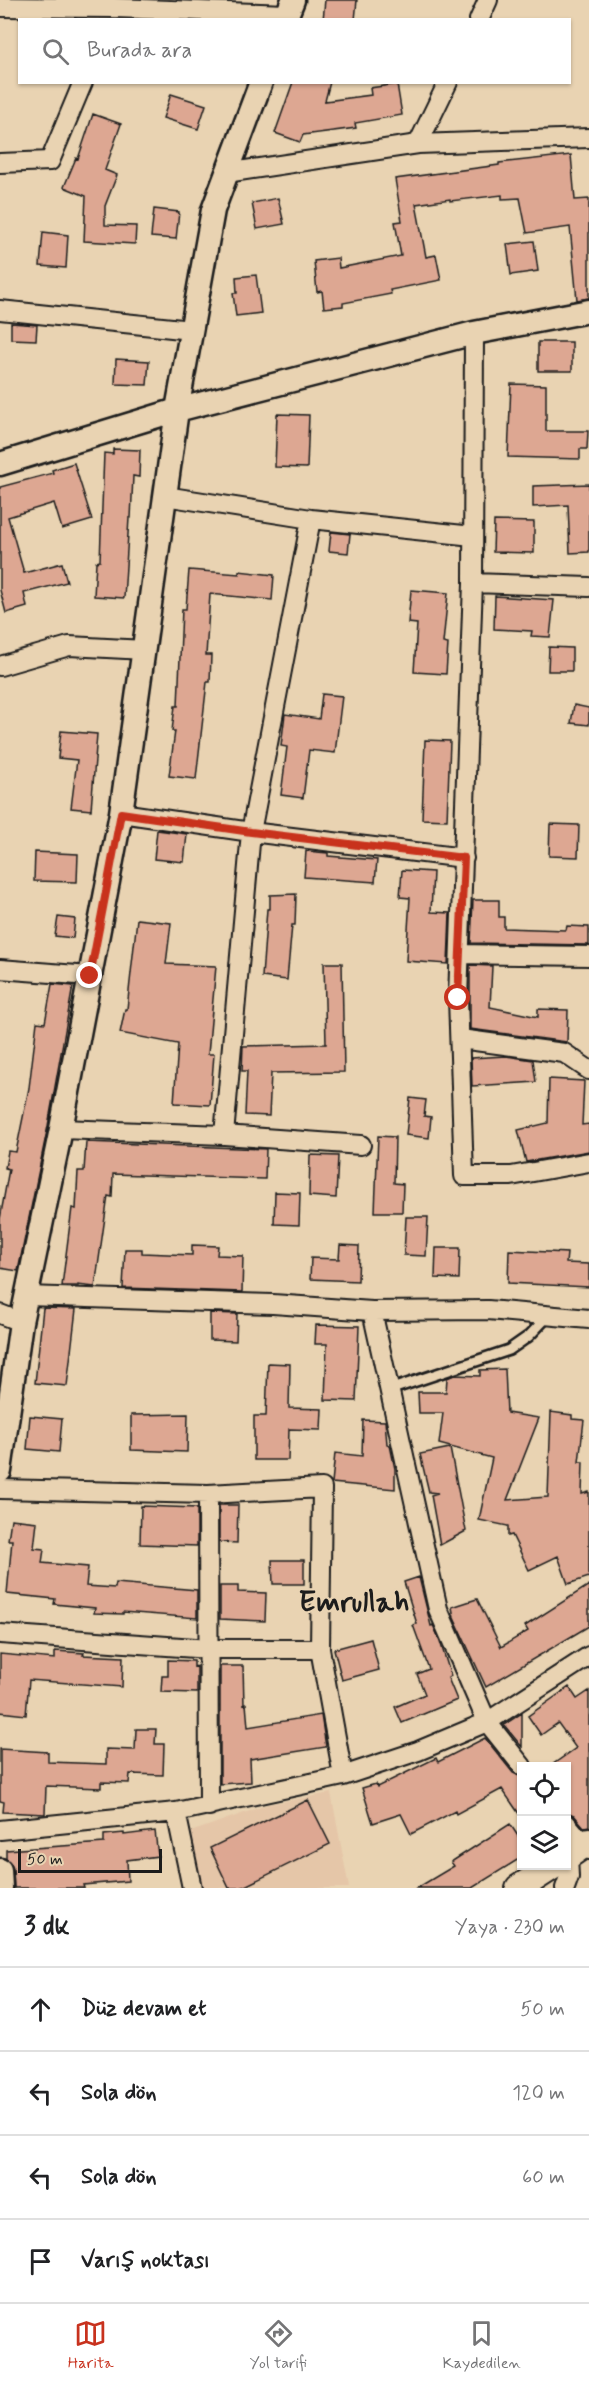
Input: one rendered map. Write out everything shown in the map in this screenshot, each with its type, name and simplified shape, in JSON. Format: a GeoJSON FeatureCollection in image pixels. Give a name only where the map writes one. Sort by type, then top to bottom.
{"type":"FeatureCollection","features":[{"type":"Feature","properties":{"kind":"main road"},"geometry":{"type":"LineString","coordinates":[[519,1888],[575,1852]]}},
{"type":"Feature","properties":{"kind":"street"},"geometry":{"type":"LineString","coordinates":[[480,18],[488,0]]}},
{"type":"Feature","properties":{"kind":"street"},"geometry":{"type":"LineString","coordinates":[[0,7],[288,11]]}},
{"type":"Feature","properties":{"kind":"street"},"geometry":{"type":"LineString","coordinates":[[0,163],[50,161],[82,84]]}},
{"type":"Feature","properties":{"kind":"street"},"geometry":{"type":"LineString","coordinates":[[0,1471],[10,1318],[27,1296],[121,813],[177,410],[213,210],[260,84]]}},
{"type":"Feature","properties":{"kind":"street"},"geometry":{"type":"LineString","coordinates":[[418,144],[447,84]]}},
{"type":"Feature","properties":{"kind":"street"},"geometry":{"type":"LineString","coordinates":[[226,173],[418,144],[589,138]]}},
{"type":"Feature","properties":{"kind":"street"},"geometry":{"type":"LineString","coordinates":[[0,310],[191,330]]}},
{"type":"Feature","properties":{"kind":"street"},"geometry":{"type":"LineString","coordinates":[[0,464],[177,410],[474,333],[589,311]]}},
{"type":"Feature","properties":{"kind":"street"},"geometry":{"type":"LineString","coordinates":[[474,333],[473,583],[460,954],[464,1176],[511,1176],[589,1162]]}},
{"type":"Feature","properties":{"kind":"street"},"geometry":{"type":"LineString","coordinates":[[165,496],[311,519],[473,536]]}},
{"type":"Feature","properties":{"kind":"street"},"geometry":{"type":"LineString","coordinates":[[224,1135],[251,832],[311,519]]}},
{"type":"Feature","properties":{"kind":"street"},"geometry":{"type":"LineString","coordinates":[[473,583],[589,587]]}},
{"type":"Feature","properties":{"kind":"street"},"geometry":{"type":"LineString","coordinates":[[0,666],[69,646],[145,650]]}},
{"type":"Feature","properties":{"kind":"street"},"geometry":{"type":"LineString","coordinates":[[121,813],[251,832],[464,858]]}},
{"type":"Feature","properties":{"kind":"street"},"geometry":{"type":"LineString","coordinates":[[460,954],[589,956]]}},
{"type":"Feature","properties":{"kind":"street"},"geometry":{"type":"LineString","coordinates":[[0,969],[90,976]]}},
{"type":"Feature","properties":{"kind":"street"},"geometry":{"type":"LineString","coordinates":[[460,1039],[564,1053],[589,1070]]}},
{"type":"Feature","properties":{"kind":"street"},"geometry":{"type":"LineString","coordinates":[[61,1129],[224,1135],[362,1145]]}},
{"type":"Feature","properties":{"kind":"street"},"geometry":{"type":"LineString","coordinates":[[27,1296],[273,1304],[372,1311],[488,1310],[589,1318]]}},
{"type":"Feature","properties":{"kind":"street"},"geometry":{"type":"LineString","coordinates":[[372,1311],[438,1610],[487,1722],[518,1762]]}},
{"type":"Feature","properties":{"kind":"street"},"geometry":{"type":"LineString","coordinates":[[0,1489],[208,1494],[322,1488],[320,1649],[343,1776]]}},
{"type":"Feature","properties":{"kind":"street"},"geometry":{"type":"LineString","coordinates":[[208,1494],[209,1806]]}},
{"type":"Feature","properties":{"kind":"street"},"geometry":{"type":"LineString","coordinates":[[0,1634],[209,1649],[320,1649]]}},
{"type":"Feature","properties":{"kind":"street"},"geometry":{"type":"LineString","coordinates":[[0,1830],[176,1812],[343,1776],[418,1751],[487,1722],[589,1656]]}},
{"type":"Feature","properties":{"kind":"street"},"geometry":{"type":"LineString","coordinates":[[176,1812],[192,1888]]}},
{"type":"Feature","properties":{"kind":"street"},"geometry":{"type":"LineString","coordinates":[[566,1888],[575,1852],[571,1838]]}},
{"type":"Feature","properties":{"kind":"street"},"geometry":{"type":"LineString","coordinates":[[0,1870],[1,1888]]}},
{"type":"Feature","properties":{"kind":"lane"},"geometry":{"type":"LineString","coordinates":[[389,1390],[509,1350],[530,1336],[549,1315]]}},
{"type":"Feature","properties":{"kind":"shaded area"},"geometry":{"type":"Polygon","coordinates":[[[331,1793],[349,1888],[199,1888],[188,1833],[269,1804],[331,1793]]]}},
{"type":"Feature","properties":{"kind":"building"},"geometry":{"type":"Polygon","coordinates":[[[325,0],[357,0],[355,18],[323,18],[325,0]]]}},
{"type":"Feature","properties":{"kind":"building"},"geometry":{"type":"Polygon","coordinates":[[[292,84],[329,84],[325,101],[371,95],[370,88],[397,84],[402,115],[355,123],[356,128],[303,135],[300,142],[275,133],[292,84]]]}},
{"type":"Feature","properties":{"kind":"building"},"geometry":{"type":"Polygon","coordinates":[[[171,94],[206,105],[198,129],[163,118],[171,94]]]}},
{"type":"Feature","properties":{"kind":"building"},"geometry":{"type":"Polygon","coordinates":[[[93,114],[121,124],[105,170],[117,175],[105,206],[105,225],[136,226],[135,244],[84,241],[86,196],[64,187],[76,158],[78,159],[93,114]]]}},
{"type":"Feature","properties":{"kind":"building"},"geometry":{"type":"Polygon","coordinates":[[[571,155],[575,200],[589,199],[589,298],[577,300],[570,227],[527,233],[520,198],[502,199],[502,195],[416,204],[426,257],[436,255],[441,280],[390,290],[391,294],[343,303],[343,306],[324,308],[322,291],[317,292],[314,261],[338,258],[339,268],[401,256],[395,222],[402,221],[395,179],[499,165],[499,163],[571,155]]]}},
{"type":"Feature","properties":{"kind":"building"},"geometry":{"type":"Polygon","coordinates":[[[278,198],[284,224],[257,229],[252,203],[278,198]]]}},
{"type":"Feature","properties":{"kind":"building"},"geometry":{"type":"Polygon","coordinates":[[[154,209],[179,212],[176,239],[151,237],[154,209]]]}},
{"type":"Feature","properties":{"kind":"building"},"geometry":{"type":"Polygon","coordinates":[[[43,232],[68,235],[66,268],[40,266],[43,232]]]}},
{"type":"Feature","properties":{"kind":"building"},"geometry":{"type":"Polygon","coordinates":[[[534,241],[538,271],[511,275],[507,244],[534,241]]]}},
{"type":"Feature","properties":{"kind":"building"},"geometry":{"type":"Polygon","coordinates":[[[256,275],[261,313],[236,316],[233,293],[237,293],[236,277],[256,275]]]}},
{"type":"Feature","properties":{"kind":"building"},"geometry":{"type":"Polygon","coordinates":[[[11,323],[37,325],[36,340],[11,339],[11,323]]]}},
{"type":"Feature","properties":{"kind":"building"},"geometry":{"type":"Polygon","coordinates":[[[538,342],[572,342],[572,371],[538,371],[538,342]]]}},
{"type":"Feature","properties":{"kind":"building"},"geometry":{"type":"Polygon","coordinates":[[[116,359],[149,361],[147,385],[115,384],[116,359]]]}},
{"type":"Feature","properties":{"kind":"building"},"geometry":{"type":"Polygon","coordinates":[[[511,384],[546,385],[546,431],[588,431],[587,449],[580,449],[580,459],[508,457],[511,384]]]}},
{"type":"Feature","properties":{"kind":"building"},"geometry":{"type":"Polygon","coordinates":[[[277,414],[309,415],[307,468],[275,467],[277,414]]]}},
{"type":"Feature","properties":{"kind":"building"},"geometry":{"type":"Polygon","coordinates":[[[113,449],[140,450],[139,477],[133,476],[124,598],[94,596],[96,562],[100,561],[104,453],[113,454],[113,449]]]}},
{"type":"Feature","properties":{"kind":"building"},"geometry":{"type":"Polygon","coordinates":[[[74,463],[92,520],[62,529],[54,503],[8,517],[24,573],[62,563],[67,582],[24,593],[27,607],[6,613],[0,590],[0,487],[53,473],[52,470],[74,463]]]}},
{"type":"Feature","properties":{"kind":"building"},"geometry":{"type":"Polygon","coordinates":[[[589,484],[589,552],[570,553],[568,505],[533,507],[533,486],[589,484]]]}},
{"type":"Feature","properties":{"kind":"building"},"geometry":{"type":"Polygon","coordinates":[[[494,521],[534,522],[534,553],[493,552],[494,521]]]}},
{"type":"Feature","properties":{"kind":"building"},"geometry":{"type":"Polygon","coordinates":[[[331,532],[350,534],[348,553],[329,551],[331,532]]]}},
{"type":"Feature","properties":{"kind":"building"},"geometry":{"type":"Polygon","coordinates":[[[189,570],[239,574],[239,571],[274,575],[272,600],[210,594],[206,655],[211,655],[210,682],[207,682],[196,779],[169,776],[175,731],[172,731],[175,706],[178,706],[182,609],[186,609],[189,570]]]}},
{"type":"Feature","properties":{"kind":"building"},"geometry":{"type":"Polygon","coordinates":[[[411,590],[448,593],[443,643],[448,644],[446,674],[414,672],[417,624],[408,623],[411,590]]]}},
{"type":"Feature","properties":{"kind":"building"},"geometry":{"type":"Polygon","coordinates":[[[495,596],[554,600],[550,637],[531,636],[532,631],[494,629],[495,596]]]}},
{"type":"Feature","properties":{"kind":"building"},"geometry":{"type":"Polygon","coordinates":[[[549,647],[572,648],[572,671],[548,671],[549,647]]]}},
{"type":"Feature","properties":{"kind":"building"},"geometry":{"type":"Polygon","coordinates":[[[322,694],[342,696],[335,753],[309,750],[303,798],[281,795],[287,747],[281,746],[285,714],[319,719],[322,694]]]}},
{"type":"Feature","properties":{"kind":"building"},"geometry":{"type":"Polygon","coordinates":[[[574,705],[589,708],[589,725],[571,723],[574,705]]]}},
{"type":"Feature","properties":{"kind":"building"},"geometry":{"type":"Polygon","coordinates":[[[61,731],[97,734],[91,810],[71,808],[77,760],[58,758],[61,731]]]}},
{"type":"Feature","properties":{"kind":"building"},"geometry":{"type":"Polygon","coordinates":[[[425,740],[450,741],[447,820],[422,819],[425,740]]]}},
{"type":"Feature","properties":{"kind":"building"},"geometry":{"type":"Polygon","coordinates":[[[550,824],[579,825],[578,857],[549,856],[550,824]]]}},
{"type":"Feature","properties":{"kind":"building"},"geometry":{"type":"Polygon","coordinates":[[[157,830],[187,834],[184,862],[154,859],[157,830]]]}},
{"type":"Feature","properties":{"kind":"building"},"geometry":{"type":"Polygon","coordinates":[[[306,851],[328,853],[328,856],[377,860],[375,882],[304,877],[306,851]]]}},
{"type":"Feature","properties":{"kind":"building"},"geometry":{"type":"Polygon","coordinates":[[[35,852],[78,854],[77,882],[34,881],[35,852]]]}},
{"type":"Feature","properties":{"kind":"building"},"geometry":{"type":"Polygon","coordinates":[[[402,870],[433,872],[431,912],[450,913],[448,964],[406,961],[410,898],[400,897],[402,870]]]}},
{"type":"Feature","properties":{"kind":"building"},"geometry":{"type":"Polygon","coordinates":[[[296,894],[295,925],[292,925],[287,980],[262,977],[270,895],[296,894]]]}},
{"type":"Feature","properties":{"kind":"building"},"geometry":{"type":"Polygon","coordinates":[[[473,900],[499,900],[499,917],[504,917],[504,928],[566,930],[567,926],[589,927],[589,945],[471,943],[473,900]]]}},
{"type":"Feature","properties":{"kind":"building"},"geometry":{"type":"Polygon","coordinates":[[[58,917],[75,919],[73,938],[55,936],[58,917]]]}},
{"type":"Feature","properties":{"kind":"building"},"geometry":{"type":"Polygon","coordinates":[[[137,919],[171,923],[166,964],[216,966],[208,1054],[214,1054],[210,1105],[174,1103],[178,1044],[120,1033],[125,1009],[127,1009],[137,919]]]}},
{"type":"Feature","properties":{"kind":"building"},"geometry":{"type":"Polygon","coordinates":[[[324,963],[342,963],[344,1072],[271,1073],[269,1116],[245,1115],[247,1071],[242,1071],[243,1046],[326,1044],[324,963]]]}},
{"type":"Feature","properties":{"kind":"building"},"geometry":{"type":"Polygon","coordinates":[[[470,965],[492,966],[490,1007],[538,1017],[538,1009],[568,1010],[567,1042],[470,1029],[470,965]]]}},
{"type":"Feature","properties":{"kind":"building"},"geometry":{"type":"Polygon","coordinates":[[[52,984],[73,986],[48,1126],[18,1271],[0,1268],[0,1219],[9,1169],[5,1168],[8,1151],[16,1152],[29,1088],[37,1022],[45,1023],[52,984]]]}},
{"type":"Feature","properties":{"kind":"building"},"geometry":{"type":"Polygon","coordinates":[[[506,1056],[533,1060],[536,1082],[472,1086],[471,1058],[506,1056]]]}},
{"type":"Feature","properties":{"kind":"building"},"geometry":{"type":"Polygon","coordinates":[[[549,1079],[584,1081],[582,1125],[589,1124],[589,1151],[526,1162],[518,1130],[548,1123],[549,1079]]]}},
{"type":"Feature","properties":{"kind":"building"},"geometry":{"type":"Polygon","coordinates":[[[410,1098],[426,1100],[424,1116],[431,1117],[429,1138],[406,1135],[410,1098]]]}},
{"type":"Feature","properties":{"kind":"building"},"geometry":{"type":"Polygon","coordinates":[[[378,1136],[395,1137],[394,1183],[403,1184],[402,1212],[375,1212],[378,1136]]]}},
{"type":"Feature","properties":{"kind":"building"},"geometry":{"type":"Polygon","coordinates":[[[86,1142],[266,1149],[265,1179],[113,1174],[112,1197],[108,1196],[95,1287],[62,1286],[72,1208],[76,1209],[78,1171],[84,1171],[86,1142]]]}},
{"type":"Feature","properties":{"kind":"building"},"geometry":{"type":"Polygon","coordinates":[[[310,1155],[338,1156],[336,1198],[309,1196],[310,1155]]]}},
{"type":"Feature","properties":{"kind":"building"},"geometry":{"type":"Polygon","coordinates":[[[275,1192],[300,1193],[299,1225],[274,1224],[275,1192]]]}},
{"type":"Feature","properties":{"kind":"building"},"geometry":{"type":"Polygon","coordinates":[[[406,1217],[428,1217],[426,1256],[404,1255],[406,1217]]]}},
{"type":"Feature","properties":{"kind":"building"},"geometry":{"type":"Polygon","coordinates":[[[192,1245],[218,1246],[217,1255],[243,1256],[242,1292],[123,1288],[125,1249],[142,1249],[142,1253],[192,1255],[192,1245]]]}},
{"type":"Feature","properties":{"kind":"building"},"geometry":{"type":"Polygon","coordinates":[[[340,1245],[359,1246],[358,1281],[310,1279],[311,1258],[339,1259],[340,1245]]]}},
{"type":"Feature","properties":{"kind":"building"},"geometry":{"type":"Polygon","coordinates":[[[436,1248],[460,1248],[459,1279],[435,1278],[436,1248]]]}},
{"type":"Feature","properties":{"kind":"building"},"geometry":{"type":"Polygon","coordinates":[[[509,1250],[567,1253],[566,1263],[589,1264],[589,1287],[508,1283],[509,1250]]]}},
{"type":"Feature","properties":{"kind":"building"},"geometry":{"type":"Polygon","coordinates":[[[43,1308],[76,1309],[67,1386],[35,1383],[43,1308]]]}},
{"type":"Feature","properties":{"kind":"building"},"geometry":{"type":"Polygon","coordinates":[[[210,1313],[237,1314],[236,1341],[210,1340],[210,1313]]]}},
{"type":"Feature","properties":{"kind":"building"},"geometry":{"type":"Polygon","coordinates":[[[316,1325],[359,1326],[356,1401],[325,1400],[327,1344],[315,1344],[316,1325]]]}},
{"type":"Feature","properties":{"kind":"building"},"geometry":{"type":"Polygon","coordinates":[[[268,1363],[290,1364],[289,1408],[322,1409],[321,1430],[289,1429],[288,1460],[254,1460],[254,1416],[266,1416],[268,1363]]]}},
{"type":"Feature","properties":{"kind":"building"},"geometry":{"type":"Polygon","coordinates":[[[505,1369],[507,1413],[539,1418],[507,1500],[548,1497],[551,1412],[572,1415],[572,1419],[584,1420],[579,1462],[583,1462],[582,1494],[589,1492],[589,1577],[568,1584],[558,1556],[529,1570],[512,1535],[508,1536],[508,1526],[479,1520],[492,1458],[439,1444],[443,1413],[419,1413],[418,1392],[446,1392],[447,1378],[454,1375],[480,1376],[480,1370],[505,1369]]]}},
{"type":"Feature","properties":{"kind":"building"},"geometry":{"type":"Polygon","coordinates":[[[188,1414],[187,1452],[131,1450],[131,1415],[188,1414]]]}},
{"type":"Feature","properties":{"kind":"building"},"geometry":{"type":"Polygon","coordinates":[[[30,1416],[62,1419],[59,1452],[27,1449],[30,1416]]]}},
{"type":"Feature","properties":{"kind":"building"},"geometry":{"type":"Polygon","coordinates":[[[363,1420],[385,1421],[387,1444],[390,1445],[395,1469],[395,1489],[332,1483],[335,1453],[362,1456],[363,1420]]]}},
{"type":"Feature","properties":{"kind":"building"},"geometry":{"type":"Polygon","coordinates":[[[450,1448],[466,1531],[440,1545],[431,1495],[438,1493],[429,1492],[420,1454],[450,1448]]]}},
{"type":"Feature","properties":{"kind":"building"},"geometry":{"type":"Polygon","coordinates":[[[219,1505],[238,1505],[237,1543],[219,1542],[219,1505]]]}},
{"type":"Feature","properties":{"kind":"building"},"geometry":{"type":"Polygon","coordinates":[[[141,1506],[197,1508],[197,1546],[140,1544],[141,1506]]]}},
{"type":"Feature","properties":{"kind":"building"},"geometry":{"type":"Polygon","coordinates":[[[11,1519],[37,1522],[34,1548],[44,1549],[42,1563],[88,1567],[86,1586],[115,1588],[116,1583],[197,1590],[197,1618],[123,1612],[123,1614],[94,1613],[95,1608],[54,1604],[55,1599],[7,1594],[12,1540],[8,1540],[11,1519]]]}},
{"type":"Feature","properties":{"kind":"building"},"geometry":{"type":"Polygon","coordinates":[[[272,1560],[304,1560],[304,1584],[273,1584],[272,1560]]]}},
{"type":"Feature","properties":{"kind":"building"},"geometry":{"type":"Polygon","coordinates":[[[419,1577],[431,1626],[433,1625],[440,1641],[451,1676],[448,1678],[457,1700],[402,1723],[395,1707],[425,1694],[417,1674],[429,1669],[413,1625],[417,1624],[404,1582],[419,1577]]]}},
{"type":"Feature","properties":{"kind":"building"},"geometry":{"type":"Polygon","coordinates":[[[589,1585],[589,1626],[486,1687],[454,1618],[452,1607],[477,1599],[501,1647],[528,1631],[525,1626],[589,1585]]]}},
{"type":"Feature","properties":{"kind":"building"},"geometry":{"type":"Polygon","coordinates":[[[220,1586],[238,1586],[238,1592],[266,1593],[265,1621],[220,1619],[220,1586]]]}},
{"type":"Feature","properties":{"kind":"building"},"geometry":{"type":"Polygon","coordinates":[[[371,1639],[379,1670],[342,1680],[334,1649],[371,1639]]]}},
{"type":"Feature","properties":{"kind":"building"},"geometry":{"type":"Polygon","coordinates":[[[55,1651],[123,1657],[122,1687],[29,1680],[26,1715],[0,1712],[0,1654],[55,1659],[55,1651]]]}},
{"type":"Feature","properties":{"kind":"building"},"geometry":{"type":"Polygon","coordinates":[[[168,1660],[194,1661],[194,1667],[197,1666],[197,1693],[161,1692],[162,1676],[168,1676],[168,1660]]]}},
{"type":"Feature","properties":{"kind":"building"},"geometry":{"type":"Polygon","coordinates":[[[220,1666],[243,1666],[244,1705],[246,1704],[248,1727],[321,1715],[326,1747],[250,1759],[251,1782],[220,1784],[220,1666]]]}},
{"type":"Feature","properties":{"kind":"building"},"geometry":{"type":"Polygon","coordinates":[[[569,1687],[577,1699],[589,1691],[589,1826],[584,1827],[571,1814],[571,1762],[556,1762],[576,1748],[558,1723],[541,1735],[528,1716],[569,1687]]]}},
{"type":"Feature","properties":{"kind":"building"},"geometry":{"type":"Polygon","coordinates":[[[522,1713],[522,1747],[504,1725],[522,1713]]]}},
{"type":"Feature","properties":{"kind":"building"},"geometry":{"type":"Polygon","coordinates":[[[136,1729],[156,1729],[155,1744],[164,1744],[163,1775],[130,1774],[129,1783],[101,1782],[101,1788],[46,1786],[45,1814],[3,1812],[4,1802],[0,1801],[0,1749],[48,1752],[48,1762],[106,1764],[106,1749],[135,1750],[136,1729]]]}},
{"type":"Feature","properties":{"kind":"building"},"geometry":{"type":"Polygon","coordinates":[[[485,1738],[513,1773],[517,1775],[517,1811],[502,1789],[456,1814],[455,1811],[411,1834],[401,1814],[373,1823],[362,1788],[376,1784],[377,1787],[436,1758],[438,1762],[485,1738]]]}},
{"type":"Feature","properties":{"kind":"building"},"geometry":{"type":"Polygon","coordinates":[[[308,1800],[330,1844],[241,1888],[229,1888],[210,1848],[308,1800]]]}},
{"type":"Feature","properties":{"kind":"building"},"geometry":{"type":"Polygon","coordinates":[[[510,1824],[517,1834],[517,1860],[472,1888],[417,1888],[454,1866],[451,1862],[510,1824]]]}},
{"type":"Feature","properties":{"kind":"building"},"geometry":{"type":"Polygon","coordinates":[[[155,1831],[158,1856],[127,1860],[128,1881],[83,1885],[84,1888],[14,1888],[13,1869],[6,1858],[6,1850],[104,1843],[104,1835],[155,1831]]]}},
{"type":"Feature","properties":{"kind":"district","name":"Emrullah"},"geometry":{"type":"Point","coordinates":[354,1602]}},
{"type":"Feature","properties":{"kind":"route"},"geometry":{"type":"LineString","coordinates":[[90,976],[121,813],[251,832],[464,858],[458,998]]}}]}
